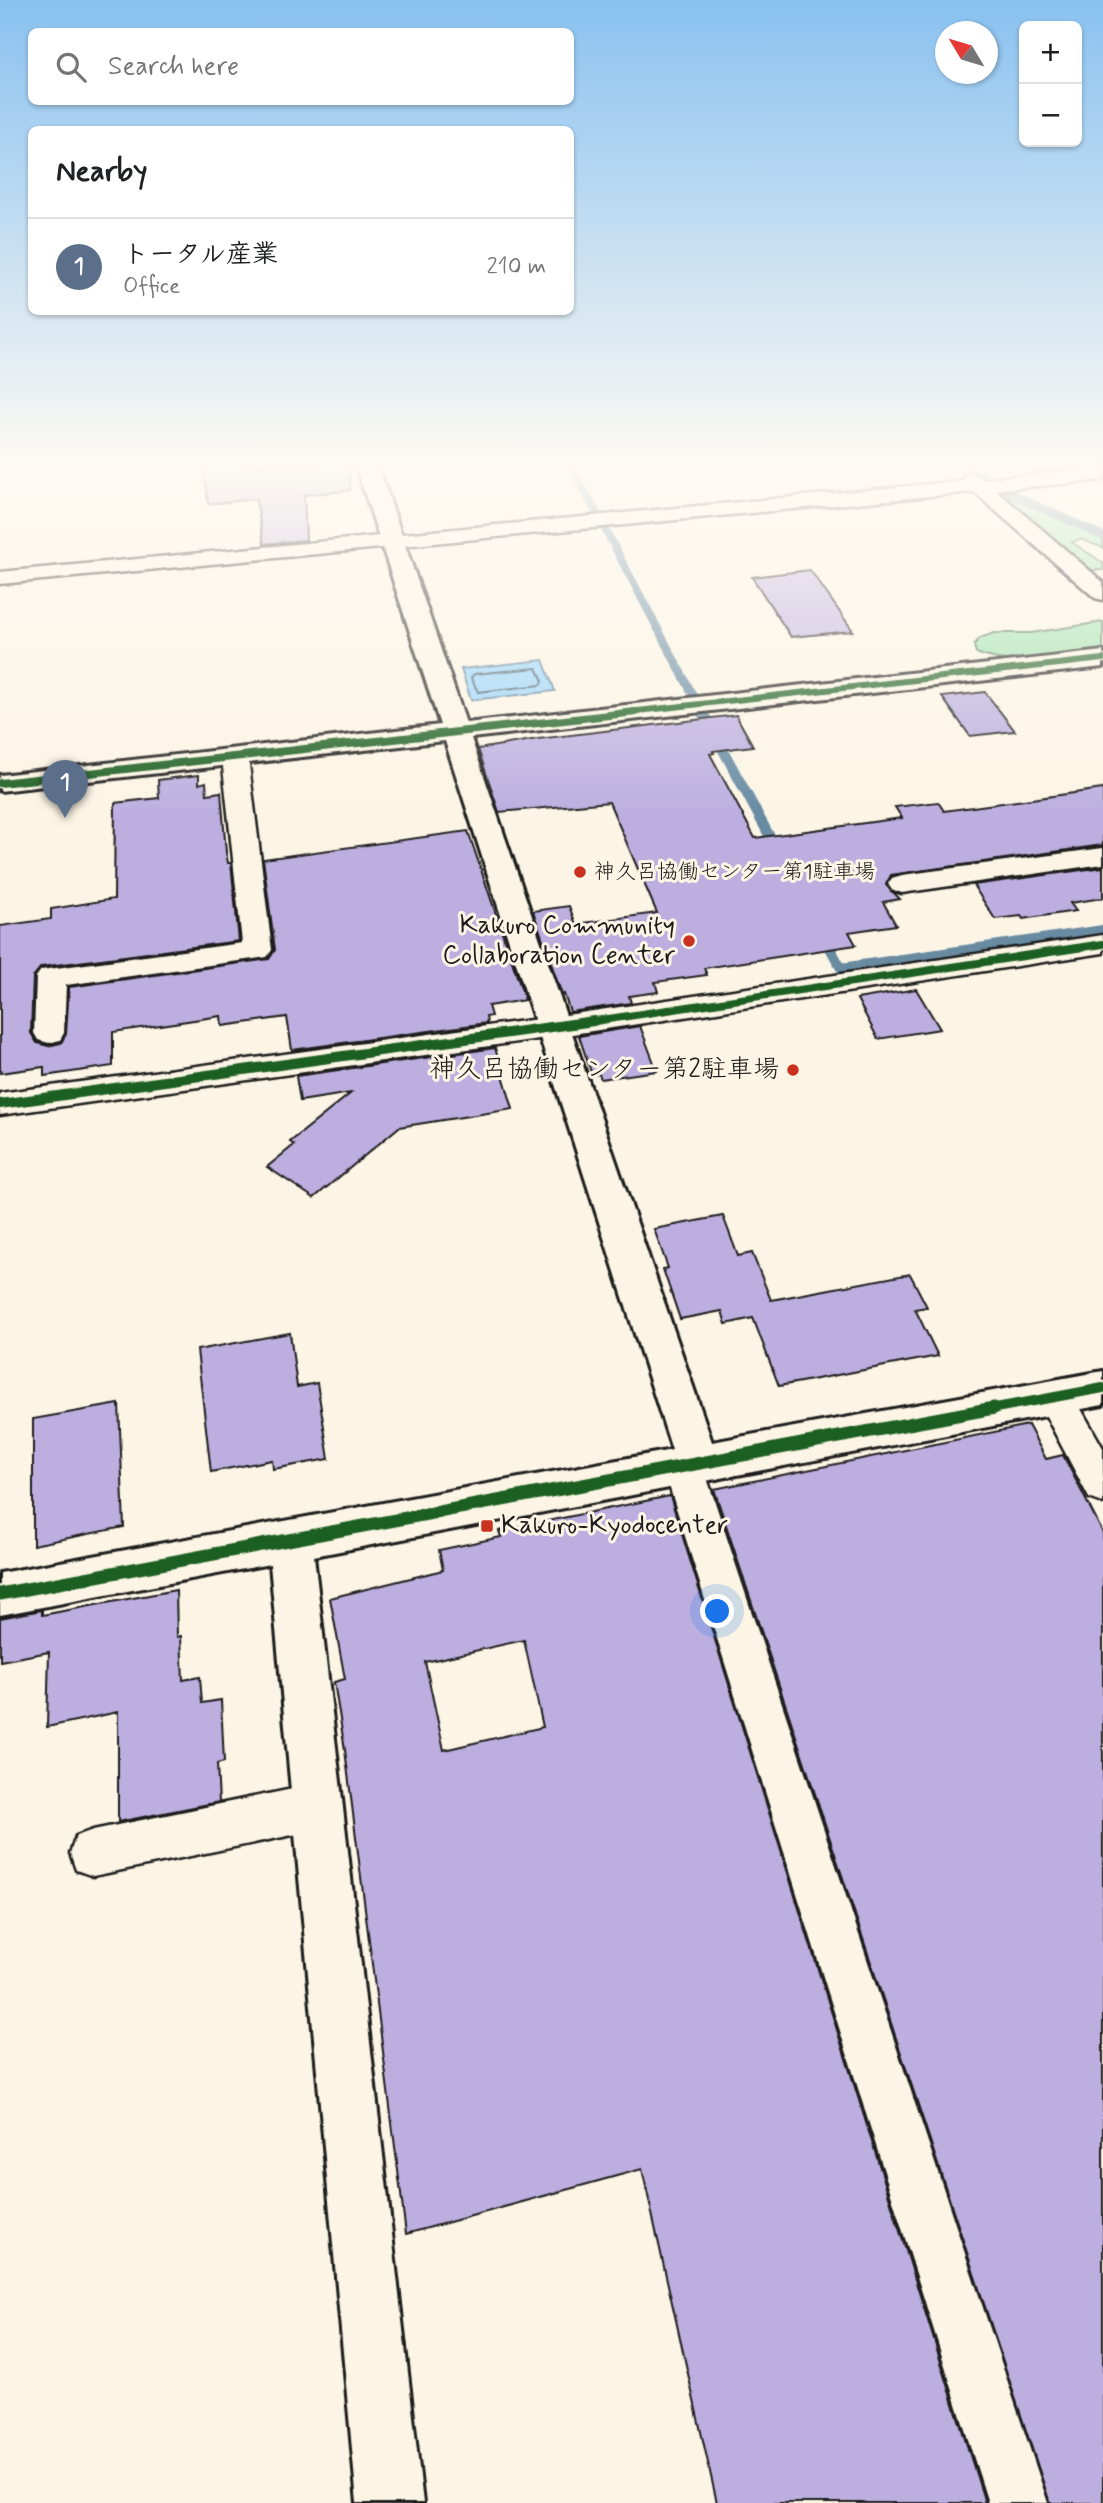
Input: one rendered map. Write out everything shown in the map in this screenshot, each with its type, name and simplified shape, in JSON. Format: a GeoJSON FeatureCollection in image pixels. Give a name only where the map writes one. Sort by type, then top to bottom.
{"type":"FeatureCollection","features":[{"type":"Feature","properties":{"kind":"street"},"geometry":{"type":"LineString","coordinates":[[406,583],[553,1027],[1018,2503]]}},
{"type":"Feature","properties":{"kind":"street"},"geometry":{"type":"LineString","coordinates":[[0,783],[1103,659]]}},
{"type":"Feature","properties":{"kind":"street"},"geometry":{"type":"LineString","coordinates":[[49,1033],[51,977],[257,950],[235,757]]}},
{"type":"Feature","properties":{"kind":"street"},"geometry":{"type":"LineString","coordinates":[[902,884],[1103,856]]}},
{"type":"Feature","properties":{"kind":"street"},"geometry":{"type":"LineString","coordinates":[[0,1104],[553,1027],[1103,944]]}},
{"type":"Feature","properties":{"kind":"street"},"geometry":{"type":"LineString","coordinates":[[0,1594],[1103,1388]]}},
{"type":"Feature","properties":{"kind":"street"},"geometry":{"type":"LineString","coordinates":[[1055,1397],[1103,1486]]}},
{"type":"Feature","properties":{"kind":"street"},"geometry":{"type":"LineString","coordinates":[[290,1540],[390,2503]]}},
{"type":"Feature","properties":{"kind":"street"},"geometry":{"type":"LineString","coordinates":[[93,1853],[317,1807]]}},
{"type":"Feature","properties":{"kind":"green space"},"geometry":{"type":"Polygon","coordinates":[[[1103,622],[1103,651],[1023,661],[991,658],[976,653],[974,645],[980,638],[994,633],[1031,633],[1103,622]]]}},
{"type":"Feature","properties":{"kind":"water"},"geometry":{"type":"Polygon","coordinates":[[[543,660],[555,691],[471,700],[461,669],[543,660]]]}},
{"type":"Feature","properties":{"kind":"building"},"geometry":{"type":"Polygon","coordinates":[[[756,583],[819,583],[853,631],[791,637],[756,583]]]}},
{"type":"Feature","properties":{"kind":"building"},"geometry":{"type":"Polygon","coordinates":[[[985,692],[1015,731],[970,736],[942,697],[985,692]]]}},
{"type":"Feature","properties":{"kind":"building"},"geometry":{"type":"Polygon","coordinates":[[[736,715],[753,746],[713,751],[714,753],[710,754],[755,838],[902,818],[895,807],[938,802],[944,811],[1103,789],[1103,845],[891,875],[886,885],[900,899],[883,902],[896,925],[849,932],[856,945],[704,968],[707,975],[655,982],[658,992],[629,996],[631,1003],[570,1012],[533,911],[569,906],[576,924],[657,913],[609,802],[499,812],[478,749],[736,715]]]}},
{"type":"Feature","properties":{"kind":"building"},"geometry":{"type":"Polygon","coordinates":[[[199,775],[199,784],[206,782],[207,794],[221,792],[226,852],[228,863],[231,863],[239,941],[41,967],[33,977],[31,1033],[37,1043],[48,1046],[61,1043],[66,1034],[69,987],[269,959],[275,950],[263,859],[468,831],[525,1000],[488,1006],[491,1016],[486,1017],[487,1023],[292,1050],[287,1017],[222,1026],[221,1016],[113,1032],[113,1066],[44,1076],[44,1067],[0,1073],[0,926],[51,919],[51,909],[114,899],[115,803],[159,798],[158,780],[199,775]]]}},
{"type":"Feature","properties":{"kind":"building"},"geometry":{"type":"Polygon","coordinates":[[[1103,867],[1103,898],[1070,903],[1076,911],[1023,919],[1021,916],[995,919],[973,885],[1103,867]]]}},
{"type":"Feature","properties":{"kind":"building"},"geometry":{"type":"Polygon","coordinates":[[[916,989],[940,1029],[878,1039],[857,999],[916,989]]]}},
{"type":"Feature","properties":{"kind":"building"},"geometry":{"type":"Polygon","coordinates":[[[640,1026],[657,1071],[601,1079],[599,1074],[592,1075],[579,1036],[640,1026]]]}},
{"type":"Feature","properties":{"kind":"building"},"geometry":{"type":"Polygon","coordinates":[[[495,1048],[513,1109],[399,1127],[314,1198],[267,1167],[294,1145],[290,1142],[351,1093],[300,1101],[296,1076],[495,1048]]]}},
{"type":"Feature","properties":{"kind":"building"},"geometry":{"type":"Polygon","coordinates":[[[723,1216],[738,1256],[752,1253],[771,1300],[910,1274],[927,1307],[915,1309],[938,1356],[779,1386],[753,1318],[726,1324],[722,1311],[680,1319],[663,1269],[668,1268],[654,1229],[723,1216]]]}},
{"type":"Feature","properties":{"kind":"building"},"geometry":{"type":"Polygon","coordinates":[[[290,1333],[297,1387],[317,1383],[329,1459],[273,1469],[272,1460],[211,1472],[197,1350],[290,1333]]]}},
{"type":"Feature","properties":{"kind":"building"},"geometry":{"type":"Polygon","coordinates":[[[119,1404],[124,1527],[33,1545],[33,1419],[119,1404]]]}},
{"type":"Feature","properties":{"kind":"building"},"geometry":{"type":"Polygon","coordinates":[[[1028,1425],[1046,1459],[1063,1455],[1103,1533],[1103,2503],[1050,2503],[714,1489],[1028,1425]]]}},
{"type":"Feature","properties":{"kind":"building"},"geometry":{"type":"Polygon","coordinates":[[[670,1496],[985,2503],[717,2503],[642,2169],[406,2234],[345,1750],[334,1682],[345,1679],[330,1598],[443,1570],[439,1550],[501,1537],[499,1531],[670,1496]],[[524,1640],[425,1662],[444,1750],[543,1727],[524,1640]]]}},
{"type":"Feature","properties":{"kind":"building"},"geometry":{"type":"Polygon","coordinates":[[[176,1590],[177,1637],[181,1636],[183,1680],[200,1677],[202,1703],[221,1700],[224,1762],[217,1764],[219,1802],[118,1822],[118,1712],[47,1727],[49,1652],[0,1661],[0,1618],[42,1610],[42,1615],[176,1590]]]}},
{"type":"Feature","properties":{"kind":"waterway"},"geometry":{"type":"LineString","coordinates":[[634,583],[694,697]]}},
{"type":"Feature","properties":{"kind":"waterway"},"geometry":{"type":"LineString","coordinates":[[703,713],[776,848]]}},
{"type":"Feature","properties":{"kind":"waterway"},"geometry":{"type":"LineString","coordinates":[[823,935],[841,968],[1103,930]]}},
{"type":"Feature","properties":{"kind":"cycle path"},"geometry":{"type":"LineString","coordinates":[[0,783],[1103,659]]}},
{"type":"Feature","properties":{"kind":"cycle path"},"geometry":{"type":"LineString","coordinates":[[0,1104],[553,1027],[1103,944]]}},
{"type":"Feature","properties":{"kind":"cycle path"},"geometry":{"type":"LineString","coordinates":[[0,1594],[1103,1388]]}},
{"type":"Feature","properties":{"kind":"place","name":"トータル産業"},"geometry":{"type":"Point","coordinates":[65,818]}},
{"type":"Feature","properties":{"kind":"place","name":"神久呂協働センター第1駐車場"},"geometry":{"type":"Point","coordinates":[580,872]}},
{"type":"Feature","properties":{"kind":"place","name":"Kakuro Community Collaboration Center"},"geometry":{"type":"Point","coordinates":[689,941]}},
{"type":"Feature","properties":{"kind":"place","name":"神久呂協働センター第2駐車場"},"geometry":{"type":"Point","coordinates":[793,1070]}},
{"type":"Feature","properties":{"kind":"place","name":"Kakuro-Kyodocenter"},"geometry":{"type":"Point","coordinates":[487,1526]}}]}
